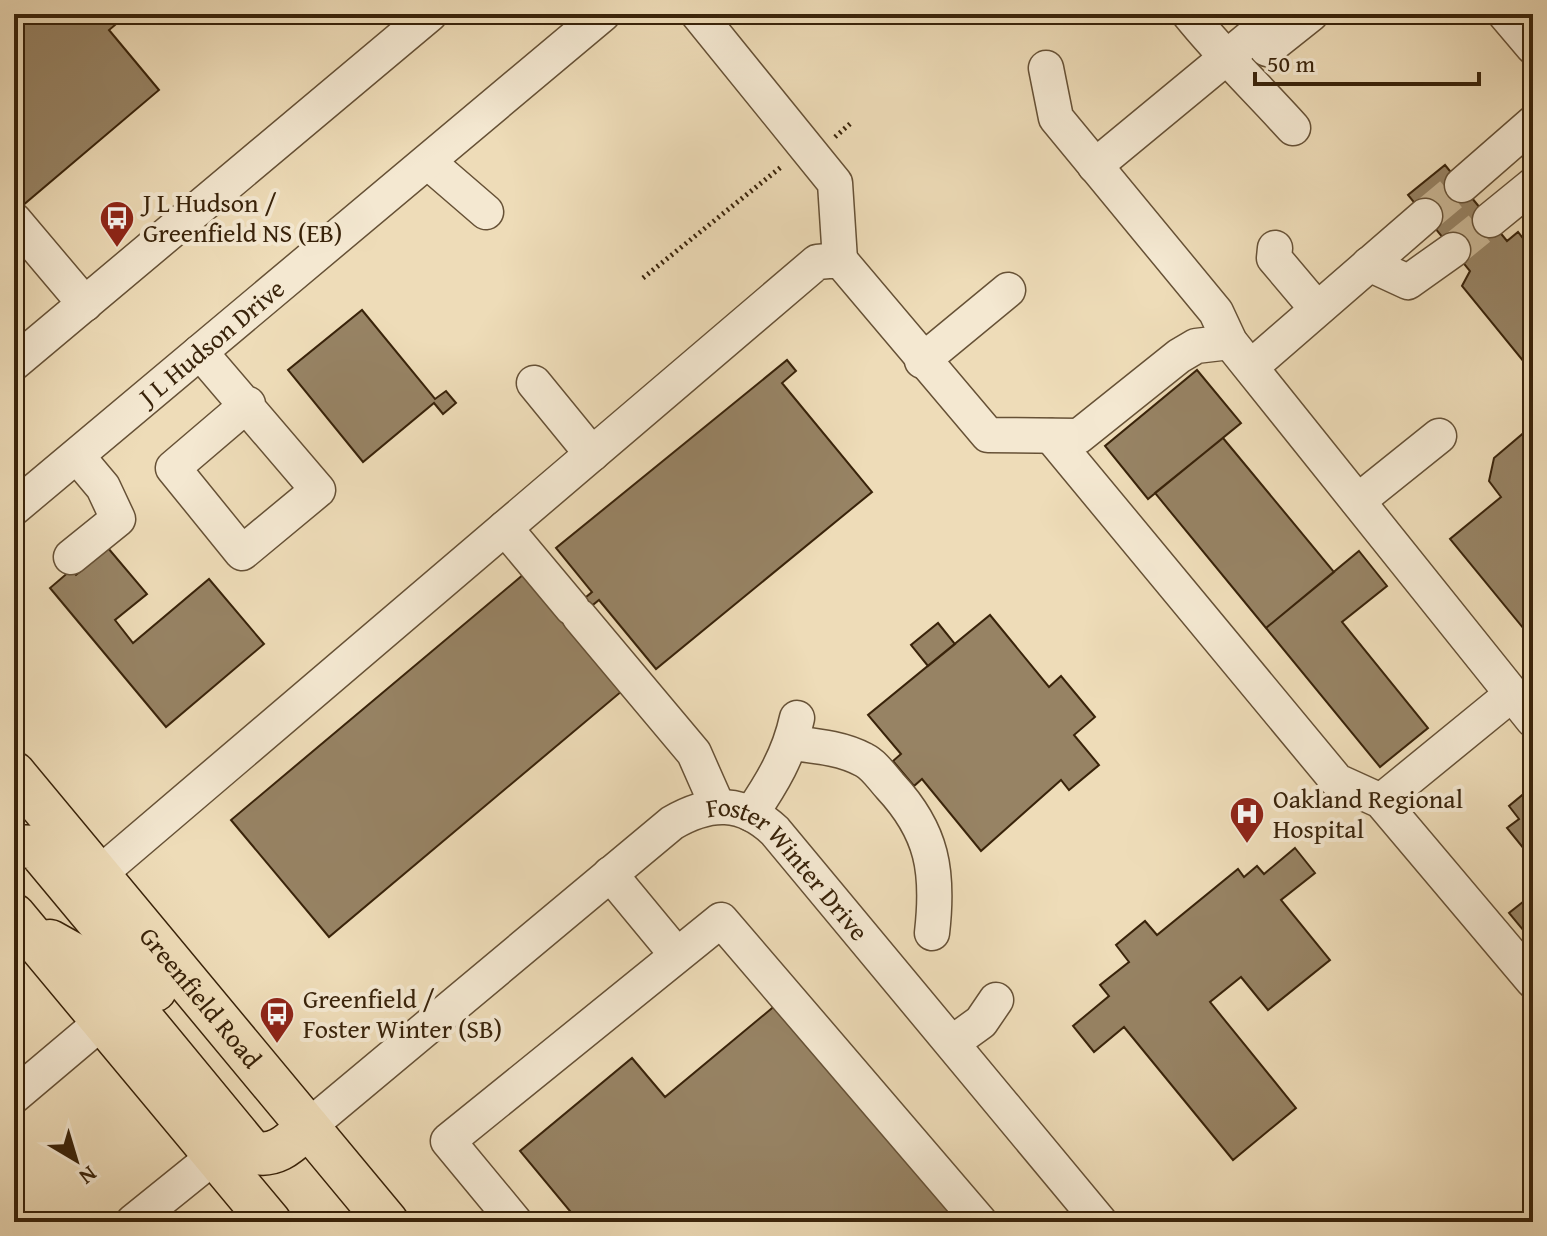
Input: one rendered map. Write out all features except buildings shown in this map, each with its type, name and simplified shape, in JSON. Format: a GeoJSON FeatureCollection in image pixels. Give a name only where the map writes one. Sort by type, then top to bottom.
{"type":"FeatureCollection","features":[{"type":"Feature","properties":{"kind":"main road","name":"Greenfield Road"},"geometry":{"type":"LineString","coordinates":[[14,773],[387,1222]]}},
{"type":"Feature","properties":{"kind":"main road"},"geometry":{"type":"LineString","coordinates":[[14,846],[36,847],[193,1036],[242,1048]]}},
{"type":"Feature","properties":{"kind":"main road"},"geometry":{"type":"LineString","coordinates":[[19,921],[102,970],[252,1152],[264,1156],[284,1148],[308,1127]]}},
{"type":"Feature","properties":{"kind":"main road"},"geometry":{"type":"LineString","coordinates":[[19,921],[270,1222]]}},
{"type":"Feature","properties":{"kind":"street"},"geometry":{"type":"LineString","coordinates":[[20,344],[85,304],[430,14]]}},
{"type":"Feature","properties":{"kind":"street"},"geometry":{"type":"LineString","coordinates":[[698,14],[835,183],[840,260],[988,435],[1079,436],[1179,356],[1196,346],[1240,355],[1317,309],[1425,216]]}},
{"type":"Feature","properties":{"kind":"street"},"geometry":{"type":"LineString","coordinates":[[1189,14],[1240,47],[1293,128]]}},
{"type":"Feature","properties":{"kind":"street"},"geometry":{"type":"LineString","coordinates":[[1095,166],[1279,14]]}},
{"type":"Feature","properties":{"kind":"street"},"geometry":{"type":"LineString","coordinates":[[1240,47],[1311,14]]}},
{"type":"Feature","properties":{"kind":"street"},"geometry":{"type":"LineString","coordinates":[[1505,14],[1533,47]]}},
{"type":"Feature","properties":{"kind":"street","name":"J L Hudson Drive"},"geometry":{"type":"LineString","coordinates":[[14,508],[27,482],[77,456],[601,15]]}},
{"type":"Feature","properties":{"kind":"street"},"geometry":{"type":"LineString","coordinates":[[1046,68],[1056,118],[1216,312],[1240,355],[1533,720]]}},
{"type":"Feature","properties":{"kind":"street"},"geometry":{"type":"LineString","coordinates":[[1462,185],[1533,123]]}},
{"type":"Feature","properties":{"kind":"street"},"geometry":{"type":"LineString","coordinates":[[428,162],[486,212]]}},
{"type":"Feature","properties":{"kind":"street"},"geometry":{"type":"LineString","coordinates":[[1490,220],[1533,185]]}},
{"type":"Feature","properties":{"kind":"street"},"geometry":{"type":"LineString","coordinates":[[14,220],[85,304]]}},
{"type":"Feature","properties":{"kind":"street"},"geometry":{"type":"LineString","coordinates":[[1275,248],[1274,258],[1317,309]]}},
{"type":"Feature","properties":{"kind":"street"},"geometry":{"type":"LineString","coordinates":[[1369,264],[1408,282],[1453,250]]}},
{"type":"Feature","properties":{"kind":"street"},"geometry":{"type":"LineString","coordinates":[[98,875],[817,262],[840,260]]}},
{"type":"Feature","properties":{"kind":"street"},"geometry":{"type":"LineString","coordinates":[[917,354],[1004,285]]}},
{"type":"Feature","properties":{"kind":"street"},"geometry":{"type":"LineString","coordinates":[[200,352],[248,404]]}},
{"type":"Feature","properties":{"kind":"street"},"geometry":{"type":"LineString","coordinates":[[534,383],[592,454]]}},
{"type":"Feature","properties":{"kind":"street"},"geometry":{"type":"LineString","coordinates":[[1051,436],[1337,781],[1381,801],[1533,981]]}},
{"type":"Feature","properties":{"kind":"street"},"geometry":{"type":"LineString","coordinates":[[1358,501],[1439,436]]}},
{"type":"Feature","properties":{"kind":"street"},"geometry":{"type":"LineString","coordinates":[[71,557],[118,519],[103,487],[77,456]]}},
{"type":"Feature","properties":{"kind":"street"},"geometry":{"type":"LineString","coordinates":[[505,528],[694,753],[717,805]]}},
{"type":"Feature","properties":{"kind":"street"},"geometry":{"type":"LineString","coordinates":[[1381,801],[1512,694]]}},
{"type":"Feature","properties":{"kind":"street"},"geometry":{"type":"LineString","coordinates":[[751,814],[776,776],[794,731],[867,761],[899,795],[920,824],[937,878],[932,933]]}},
{"type":"Feature","properties":{"kind":"street","name":"Foster Winter Drive"},"geometry":{"type":"LineString","coordinates":[[308,1127],[672,823],[696,809],[735,806],[775,831],[1100,1222]]}},
{"type":"Feature","properties":{"kind":"street"},"geometry":{"type":"LineString","coordinates":[[610,874],[677,955]]}},
{"type":"Feature","properties":{"kind":"street"},"geometry":{"type":"LineString","coordinates":[[515,1222],[448,1141],[721,920],[980,1222]]}},
{"type":"Feature","properties":{"kind":"street"},"geometry":{"type":"LineString","coordinates":[[952,1043],[981,1022],[996,1000]]}},
{"type":"Feature","properties":{"kind":"street"},"geometry":{"type":"LineString","coordinates":[[14,1096],[104,1020]]}},
{"type":"Feature","properties":{"kind":"street"},"geometry":{"type":"LineString","coordinates":[[133,1222],[216,1155]]}},
{"type":"Feature","properties":{"kind":"path"},"geometry":{"type":"LineString","coordinates":[[643,278],[785,163],[831,141],[852,122]]}},
{"type":"Feature","properties":{"kind":"tunnel"},"geometry":{"type":"LineString","coordinates":[[1425,216],[1462,185]]}},
{"type":"Feature","properties":{"kind":"tunnel"},"geometry":{"type":"LineString","coordinates":[[1453,250],[1490,220]]}},
{"type":"Feature","properties":{"kind":"place","name":"J L Hudson / Greenfield NS (EB)"},"geometry":{"type":"Point","coordinates":[117,249]}},
{"type":"Feature","properties":{"kind":"place","name":"Oakland Regional Hospital"},"geometry":{"type":"Point","coordinates":[1247,845]}},
{"type":"Feature","properties":{"kind":"place","name":"Greenfield / Foster Winter (SB)"},"geometry":{"type":"Point","coordinates":[277,1045]}}]}
